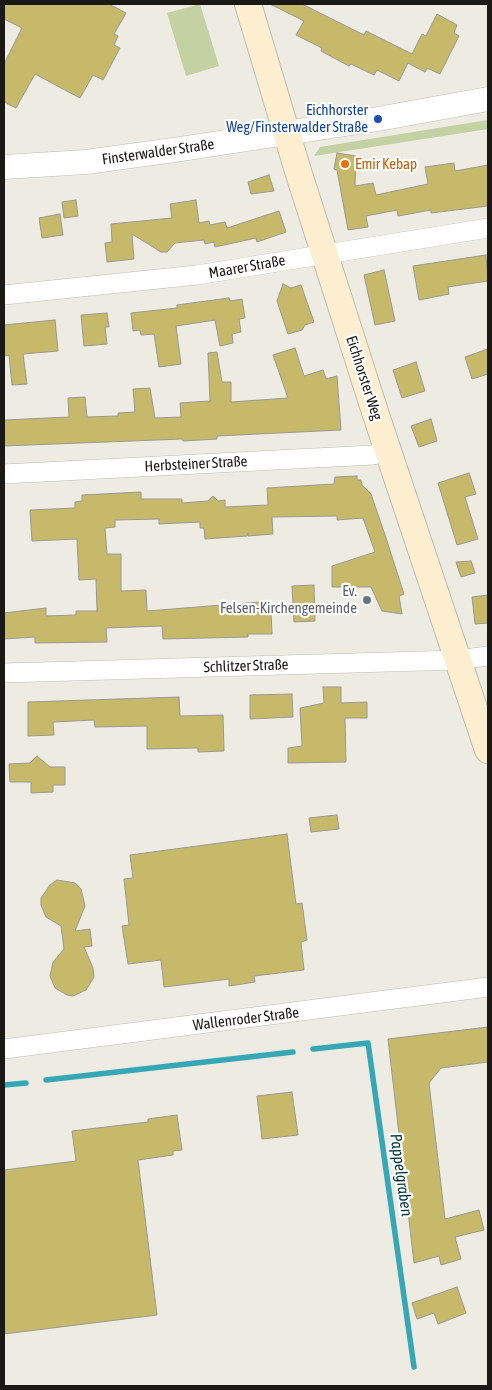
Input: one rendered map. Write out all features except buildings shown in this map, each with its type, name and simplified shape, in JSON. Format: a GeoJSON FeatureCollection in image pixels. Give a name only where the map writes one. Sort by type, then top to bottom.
{"type":"FeatureCollection","features":[{"type":"Feature","properties":{"kind":"main road","name":"Eichhorster Weg"},"geometry":{"type":"LineString","coordinates":[[248,4],[324,254],[387,450],[488,750]]}},
{"type":"Feature","properties":{"kind":"street","name":"Finsterwalder Straße"},"geometry":{"type":"LineString","coordinates":[[4,167],[86,162],[230,142],[286,131],[378,119],[488,99]]}},
{"type":"Feature","properties":{"kind":"street","name":"Maarer Straße"},"geometry":{"type":"LineString","coordinates":[[4,296],[197,275],[488,228]]}},
{"type":"Feature","properties":{"kind":"street","name":"Herbsteiner Straße"},"geometry":{"type":"LineString","coordinates":[[4,474],[372,454],[387,450]]}},
{"type":"Feature","properties":{"kind":"street","name":"Schlitzer Straße"},"geometry":{"type":"LineString","coordinates":[[4,673],[458,660],[488,656]]}},
{"type":"Feature","properties":{"kind":"street","name":"Wallenroder Straße"},"geometry":{"type":"LineString","coordinates":[[4,1049],[488,987]]}},
{"type":"Feature","properties":{"kind":"green space"},"geometry":{"type":"Polygon","coordinates":[[[200,4],[219,66],[186,76],[167,13],[200,4]]]}},
{"type":"Feature","properties":{"kind":"green space"},"geometry":{"type":"Polygon","coordinates":[[[488,120],[488,129],[314,156],[320,147],[488,120]]]}},
{"type":"Feature","properties":{"kind":"waterway","name":"Pappelgraben"},"geometry":{"type":"LineString","coordinates":[[313,1049],[368,1043],[414,1367]]}},
{"type":"Feature","properties":{"kind":"waterway","name":"Pappelgraben"},"geometry":{"type":"LineString","coordinates":[[46,1080],[293,1052]]}},
{"type":"Feature","properties":{"kind":"waterway","name":"Pappelgraben"},"geometry":{"type":"LineString","coordinates":[[4,1085],[26,1083]]}},
{"type":"Feature","properties":{"kind":"place","name":"Eichhorster Weg/Finsterwalder Straße"},"geometry":{"type":"Point","coordinates":[378,119]}},
{"type":"Feature","properties":{"kind":"place","name":"Emir Kebap"},"geometry":{"type":"Point","coordinates":[345,164]}},
{"type":"Feature","properties":{"kind":"place","name":"Ev. Felsen-Kirchengemeinde"},"geometry":{"type":"Point","coordinates":[367,600]}}]}
